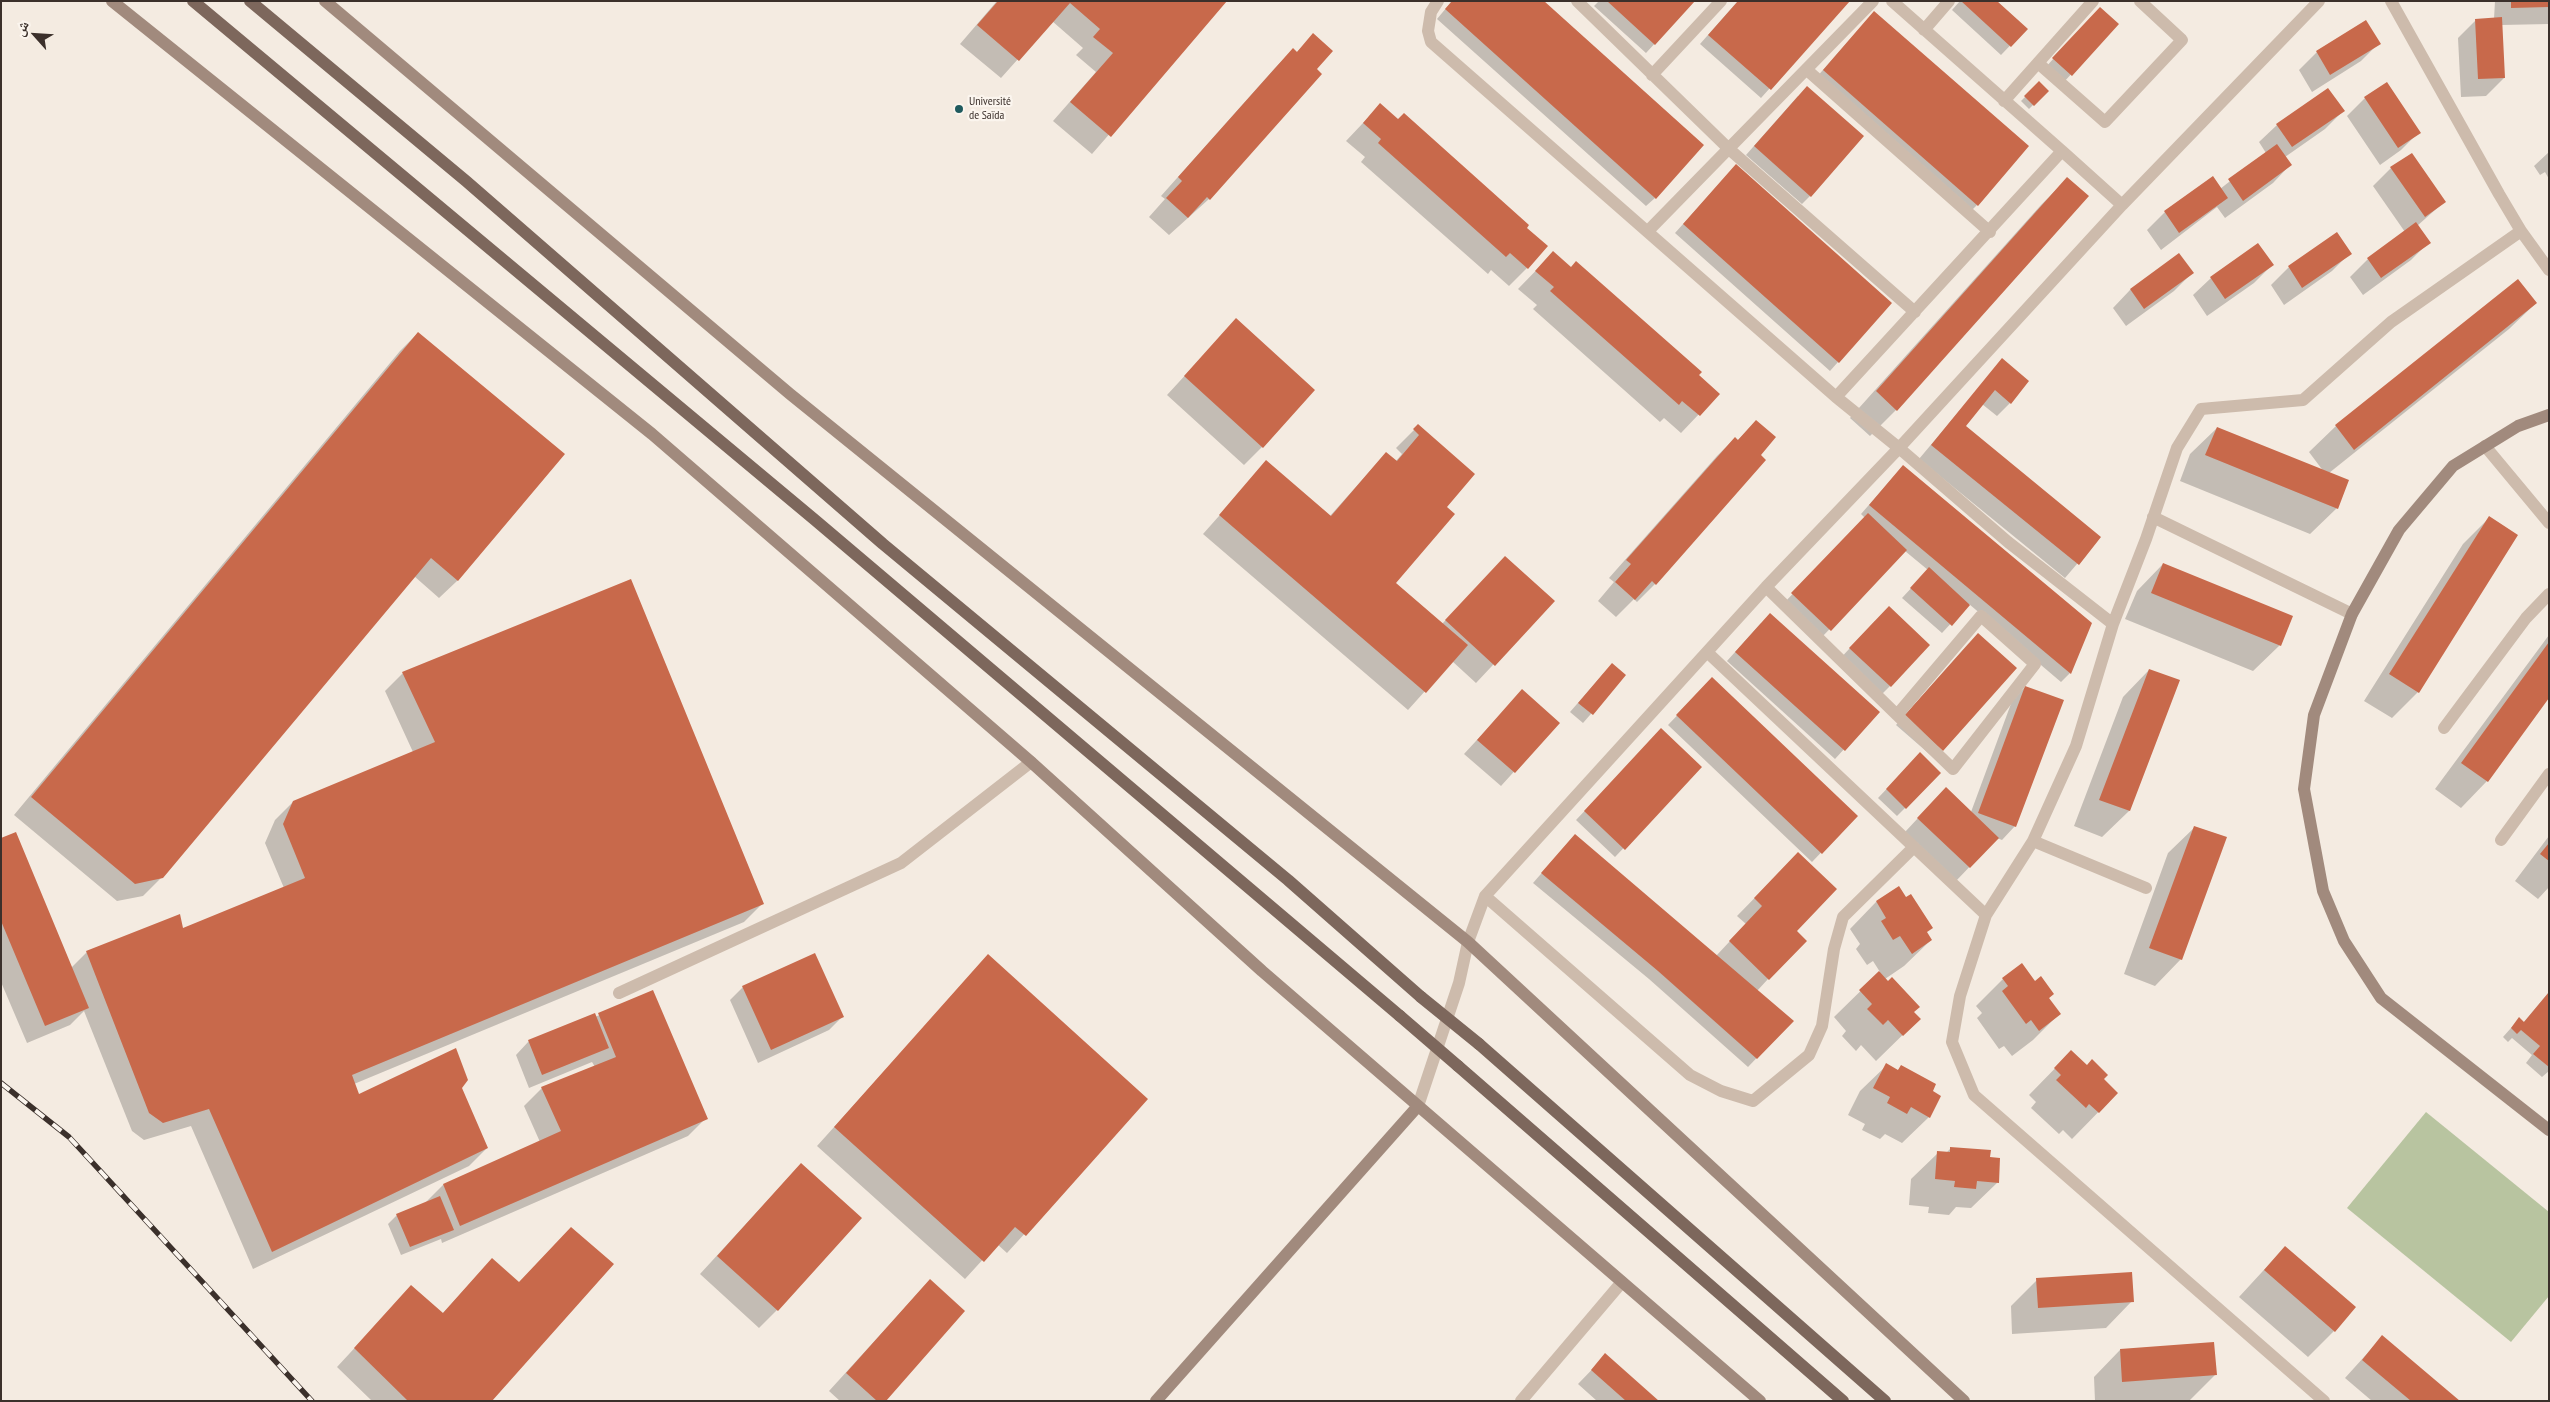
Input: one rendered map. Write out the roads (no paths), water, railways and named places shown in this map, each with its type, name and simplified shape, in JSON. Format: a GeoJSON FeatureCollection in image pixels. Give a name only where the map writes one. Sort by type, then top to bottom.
{"type":"FeatureCollection","features":[{"type":"Feature","properties":{"kind":"main road"},"geometry":{"type":"LineString","coordinates":[[112,1],[652,434],[1031,762],[1262,971],[1760,1401]]}},
{"type":"Feature","properties":{"kind":"main road"},"geometry":{"type":"LineString","coordinates":[[192,1],[815,520],[1400,1016],[1843,1401]]}},
{"type":"Feature","properties":{"kind":"main road"},"geometry":{"type":"LineString","coordinates":[[250,1],[466,180],[883,544],[1288,880],[1421,997],[1479,1044],[1885,1401]]}},
{"type":"Feature","properties":{"kind":"main road"},"geometry":{"type":"LineString","coordinates":[[325,1],[790,394],[1468,942],[1964,1401]]}},
{"type":"Feature","properties":{"kind":"main road"},"geometry":{"type":"LineString","coordinates":[[2549,415],[2518,426],[2453,466],[2399,530],[2352,614],[2314,715],[2304,789],[2323,891],[2344,941],[2381,998],[2549,1130]]}},
{"type":"Feature","properties":{"kind":"main road"},"geometry":{"type":"LineString","coordinates":[[1156,1401],[1418,1106]]}},
{"type":"Feature","properties":{"kind":"street"},"geometry":{"type":"LineString","coordinates":[[1438,1],[1431,12],[1428,31],[1431,42],[1836,397],[1899,448],[2008,542],[2113,624]]}},
{"type":"Feature","properties":{"kind":"street"},"geometry":{"type":"LineString","coordinates":[[1577,1],[1729,149],[1916,312]]}},
{"type":"Feature","properties":{"kind":"street"},"geometry":{"type":"LineString","coordinates":[[1652,76],[1721,1]]}},
{"type":"Feature","properties":{"kind":"street"},"geometry":{"type":"LineString","coordinates":[[1648,232],[1873,1]]}},
{"type":"Feature","properties":{"kind":"street"},"geometry":{"type":"LineString","coordinates":[[1892,1],[2122,205]]}},
{"type":"Feature","properties":{"kind":"street"},"geometry":{"type":"LineString","coordinates":[[1924,30],[1949,1]]}},
{"type":"Feature","properties":{"kind":"street"},"geometry":{"type":"LineString","coordinates":[[2004,101],[2093,1]]}},
{"type":"Feature","properties":{"kind":"street"},"geometry":{"type":"LineString","coordinates":[[2038,63],[2105,122],[2182,40],[2140,1]]}},
{"type":"Feature","properties":{"kind":"street"},"geometry":{"type":"LineString","coordinates":[[1418,1106],[1460,983],[1468,942],[1485,896],[1766,587],[1899,448],[2122,205],[2319,1]]}},
{"type":"Feature","properties":{"kind":"street"},"geometry":{"type":"LineString","coordinates":[[2391,1],[2521,232],[2549,270]]}},
{"type":"Feature","properties":{"kind":"street"},"geometry":{"type":"LineString","coordinates":[[1807,70],[1990,232]]}},
{"type":"Feature","properties":{"kind":"street"},"geometry":{"type":"LineString","coordinates":[[1836,397],[1990,232],[2062,151]]}},
{"type":"Feature","properties":{"kind":"street"},"geometry":{"type":"LineString","coordinates":[[2324,1401],[1974,1096],[1952,1042],[1960,996],[1986,915],[2033,840],[2076,746],[2113,624],[2176,448],[2201,409],[2303,400],[2391,322],[2521,232]]}},
{"type":"Feature","properties":{"kind":"street"},"geometry":{"type":"LineString","coordinates":[[2485,446],[2549,523]]}},
{"type":"Feature","properties":{"kind":"street"},"geometry":{"type":"LineString","coordinates":[[2153,516],[2352,614]]}},
{"type":"Feature","properties":{"kind":"street"},"geometry":{"type":"LineString","coordinates":[[1766,587],[1897,715],[1953,768],[2035,664],[1981,616],[1897,715]]}},
{"type":"Feature","properties":{"kind":"street"},"geometry":{"type":"LineString","coordinates":[[2444,728],[2526,618],[2549,594]]}},
{"type":"Feature","properties":{"kind":"street"},"geometry":{"type":"LineString","coordinates":[[1707,652],[1986,915]]}},
{"type":"Feature","properties":{"kind":"street"},"geometry":{"type":"LineString","coordinates":[[619,993],[901,864],[1031,762]]}},
{"type":"Feature","properties":{"kind":"street"},"geometry":{"type":"LineString","coordinates":[[2501,840],[2549,774]]}},
{"type":"Feature","properties":{"kind":"street"},"geometry":{"type":"LineString","coordinates":[[2033,840],[2146,888]]}},
{"type":"Feature","properties":{"kind":"street"},"geometry":{"type":"LineString","coordinates":[[1485,896],[1690,1075],[1721,1091],[1753,1101],[1809,1055],[1822,1026],[1834,948],[1843,917],[1914,847]]}},
{"type":"Feature","properties":{"kind":"street"},"geometry":{"type":"LineString","coordinates":[[1521,1401],[1622,1282]]}},
{"type":"Feature","properties":{"kind":"railway"},"geometry":{"type":"LineString","coordinates":[[1,1083],[69,1137],[312,1401]]}},
{"type":"Feature","properties":{"kind":"place","name":"Université de Saïda"},"geometry":{"type":"Point","coordinates":[959,109]}}]}
